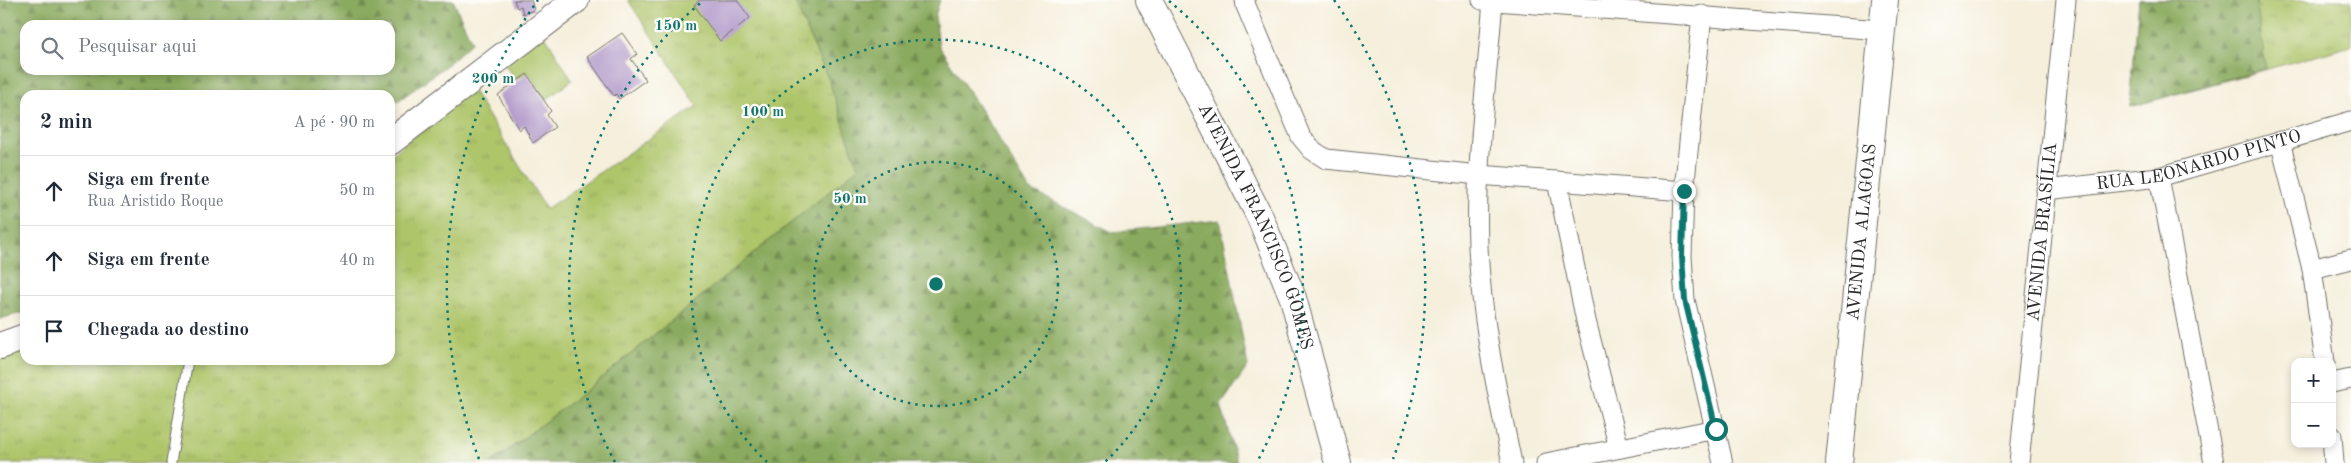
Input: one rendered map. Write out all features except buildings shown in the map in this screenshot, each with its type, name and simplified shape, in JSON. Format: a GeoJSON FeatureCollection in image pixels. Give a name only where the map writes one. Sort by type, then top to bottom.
{"type":"FeatureCollection","features":[{"type":"Feature","properties":{"kind":"street"},"geometry":{"type":"LineString","coordinates":[[395,138],[576,0]]}},
{"type":"Feature","properties":{"kind":"street","name":"AVENIDA FRANCISCO GOMES"},"geometry":{"type":"LineString","coordinates":[[1149,0],[1267,235],[1293,298],[1338,463]]}},
{"type":"Feature","properties":{"kind":"street"},"geometry":{"type":"LineString","coordinates":[[1245,0],[1301,137],[1312,150],[1326,159],[1479,176],[1684,191]]}},
{"type":"Feature","properties":{"kind":"street"},"geometry":{"type":"LineString","coordinates":[[1481,0],[1702,15],[1882,30]]}},
{"type":"Feature","properties":{"kind":"street"},"geometry":{"type":"LineString","coordinates":[[1493,0],[1479,176],[1478,246],[1487,344],[1512,463]]}},
{"type":"Feature","properties":{"kind":"street","name":"AVENIDA ALAGOAS"},"geometry":{"type":"LineString","coordinates":[[1839,463],[1885,0]]}},
{"type":"Feature","properties":{"kind":"street","name":"AVENIDA BRASÍLIA"},"geometry":{"type":"LineString","coordinates":[[2019,463],[2066,0]]}},
{"type":"Feature","properties":{"kind":"street"},"geometry":{"type":"LineString","coordinates":[[1702,15],[1684,191],[1682,257],[1685,300],[1723,463]]}},
{"type":"Feature","properties":{"kind":"street","name":"RUA LEONARDO PINTO"},"geometry":{"type":"LineString","coordinates":[[2046,190],[2159,177],[2351,121]]}},
{"type":"Feature","properties":{"kind":"street"},"geometry":{"type":"LineString","coordinates":[[2280,141],[2312,269],[2324,358]]}},
{"type":"Feature","properties":{"kind":"street"},"geometry":{"type":"LineString","coordinates":[[2159,177],[2214,463]]}},
{"type":"Feature","properties":{"kind":"street"},"geometry":{"type":"LineString","coordinates":[[1556,182],[1586,321],[1619,448]]}},
{"type":"Feature","properties":{"kind":"street"},"geometry":{"type":"LineString","coordinates":[[2312,269],[2351,259]]}},
{"type":"Feature","properties":{"kind":"street"},"geometry":{"type":"LineString","coordinates":[[0,346],[20,339]]}},
{"type":"Feature","properties":{"kind":"street"},"geometry":{"type":"LineString","coordinates":[[2336,382],[2351,380]]}},
{"type":"Feature","properties":{"kind":"street"},"geometry":{"type":"LineString","coordinates":[[1546,463],[1716,429]]}},
{"type":"Feature","properties":{"kind":"street"},"geometry":{"type":"LineString","coordinates":[[2333,448],[2334,463]]}},
{"type":"Feature","properties":{"kind":"lane"},"geometry":{"type":"LineString","coordinates":[[171,463],[187,365]]}},
{"type":"Feature","properties":{"kind":"green space"},"geometry":{"type":"Polygon","coordinates":[[[0,0],[453,0],[472,42],[448,64],[395,103],[395,90],[20,90],[20,313],[0,319],[0,0]]]}},
{"type":"Feature","properties":{"kind":"green space"},"geometry":{"type":"Polygon","coordinates":[[[628,0],[794,0],[830,83],[858,168],[587,390],[491,463],[0,463],[0,358],[20,350],[20,365],[395,365],[395,152],[472,89],[546,209],[697,106],[628,0]]]}},
{"type":"Feature","properties":{"kind":"green space"},"geometry":{"type":"Polygon","coordinates":[[[794,0],[940,0],[935,16],[939,46],[988,121],[1029,189],[1112,232],[1220,220],[1248,366],[1221,405],[1237,463],[491,463],[587,390],[858,168],[830,83],[794,0]]]}},
{"type":"Feature","properties":{"kind":"green space"},"geometry":{"type":"Polygon","coordinates":[[[2139,0],[2351,0],[2351,46],[2130,107],[2139,0]]]}},
{"type":"Feature","properties":{"kind":"green space"},"geometry":{"type":"Polygon","coordinates":[[[2139,0],[2256,0],[2266,68],[2130,107],[2139,0]]]}},
{"type":"Feature","properties":{"kind":"green space"},"geometry":{"type":"Polygon","coordinates":[[[544,34],[572,80],[546,100],[528,72],[515,80],[504,63],[544,34]]]}},
{"type":"Feature","properties":{"kind":"route"},"geometry":{"type":"LineString","coordinates":[[1684,191],[1682,257],[1685,300],[1716,429]]}}]}
